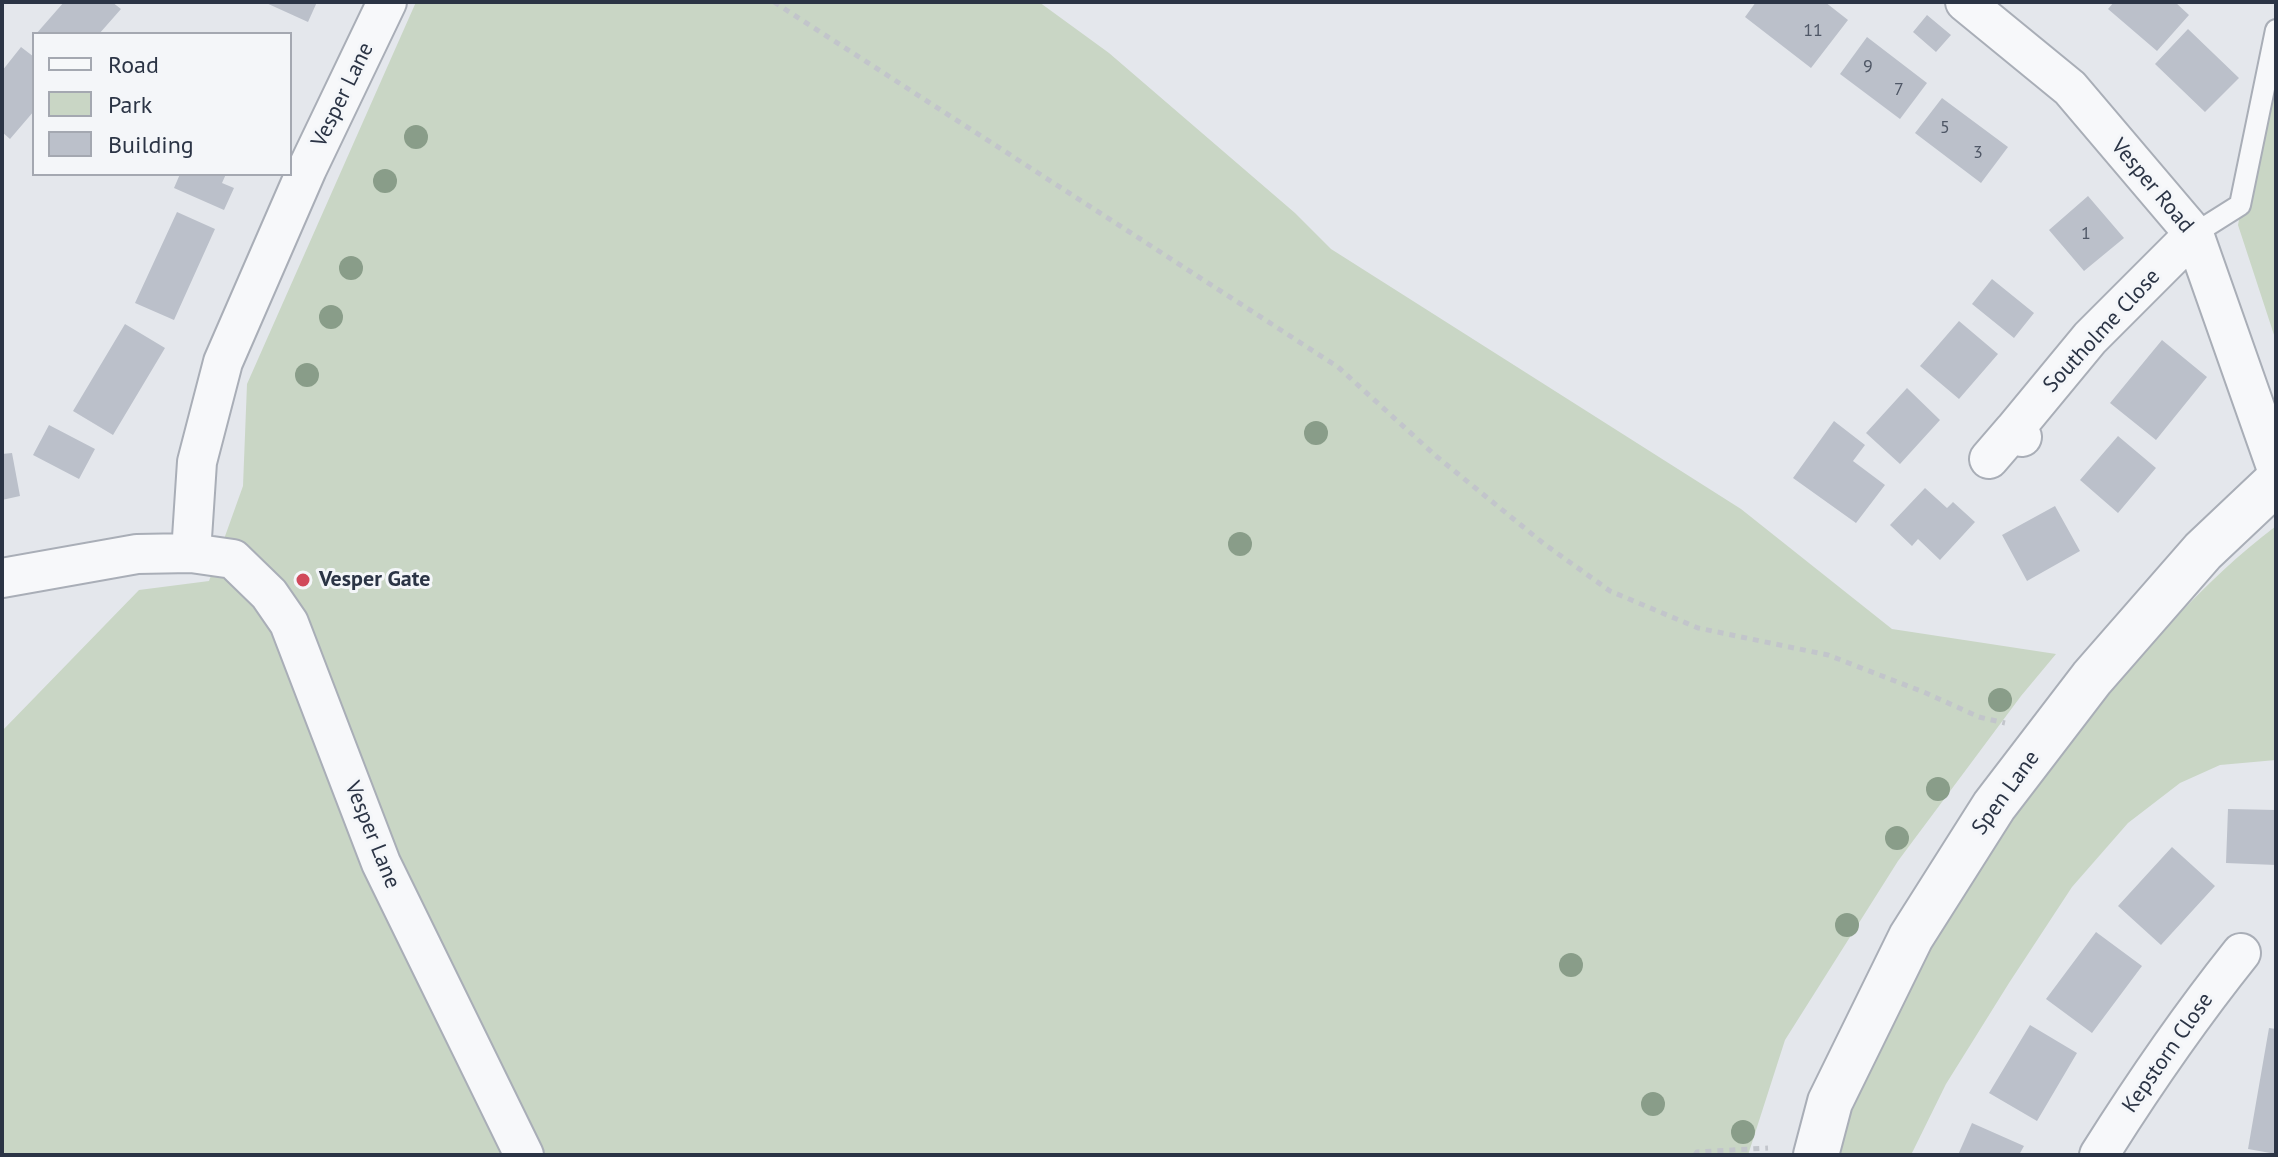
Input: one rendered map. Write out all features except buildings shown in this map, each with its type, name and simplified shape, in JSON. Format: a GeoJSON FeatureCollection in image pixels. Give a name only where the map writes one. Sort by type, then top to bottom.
{"type":"FeatureCollection","features":[{"type":"Feature","properties":{"kind":"street","name":"Vesper Lane"},"geometry":{"type":"LineString","coordinates":[[191,553],[197,462],[223,362],[307,169],[387,2]]}},
{"type":"Feature","properties":{"kind":"street","name":"Vesper Road"},"geometry":{"type":"LineString","coordinates":[[1965,2],[2070,88],[2194,234],[2276,467]]}},
{"type":"Feature","properties":{"kind":"street","name":"Southolme Close"},"geometry":{"type":"LineString","coordinates":[[1989,459],[2018,433],[2090,338],[2194,234]]}},
{"type":"Feature","properties":{"kind":"street","name":"Spen Lane"},"geometry":{"type":"LineString","coordinates":[[1816,1155],[1830,1102],[1911,937],[1994,806],[2092,678],[2203,551],[2276,482]]}},
{"type":"Feature","properties":{"kind":"street","name":"Vesper Lane"},"geometry":{"type":"LineString","coordinates":[[2,578],[137,554],[191,553],[233,559],[269,594],[289,623],[381,863],[524,1155]]}},
{"type":"Feature","properties":{"kind":"street","name":"Kepstorn Close"},"geometry":{"type":"LineString","coordinates":[[2099,1155],[2136,1095],[2241,953]]}},
{"type":"Feature","properties":{"kind":"lane"},"geometry":{"type":"LineString","coordinates":[[2194,234],[2240,205],[2276,30]]}},
{"type":"Feature","properties":{"kind":"path"},"geometry":{"type":"LineString","coordinates":[[774,2],[1338,367],[1436,456],[1543,543],[1610,591],[1698,628],[1828,655],[1979,717],[2002,723]]}},
{"type":"Feature","properties":{"kind":"path"},"geometry":{"type":"LineString","coordinates":[[1695,1155],[1697,1152],[1768,1148]]}},
{"type":"Feature","properties":{"kind":"green space"},"geometry":{"type":"Polygon","coordinates":[[[416,2],[1039,2],[1109,53],[1295,213],[1331,249],[1741,509],[1892,629],[2056,654],[1898,861],[1785,1040],[1748,1155],[2,1155],[2,731],[139,590],[209,581],[243,486],[247,384],[416,2]]]}},
{"type":"Feature","properties":{"kind":"green space"},"geometry":{"type":"Polygon","coordinates":[[[2276,19],[2276,341],[2238,225],[2276,19]]]}},
{"type":"Feature","properties":{"kind":"green space"},"geometry":{"type":"Polygon","coordinates":[[[2276,526],[2276,760],[2220,765],[2180,783],[2128,823],[2072,887],[2009,983],[1946,1084],[1911,1155],[1837,1155],[1881,1040],[1909,984],[1973,876],[2045,774],[2150,646],[2223,571],[2276,526]]]}},
{"type":"Feature","properties":{"kind":"place","name":"Vesper Gate"},"geometry":{"type":"Point","coordinates":[303,580]}}]}
